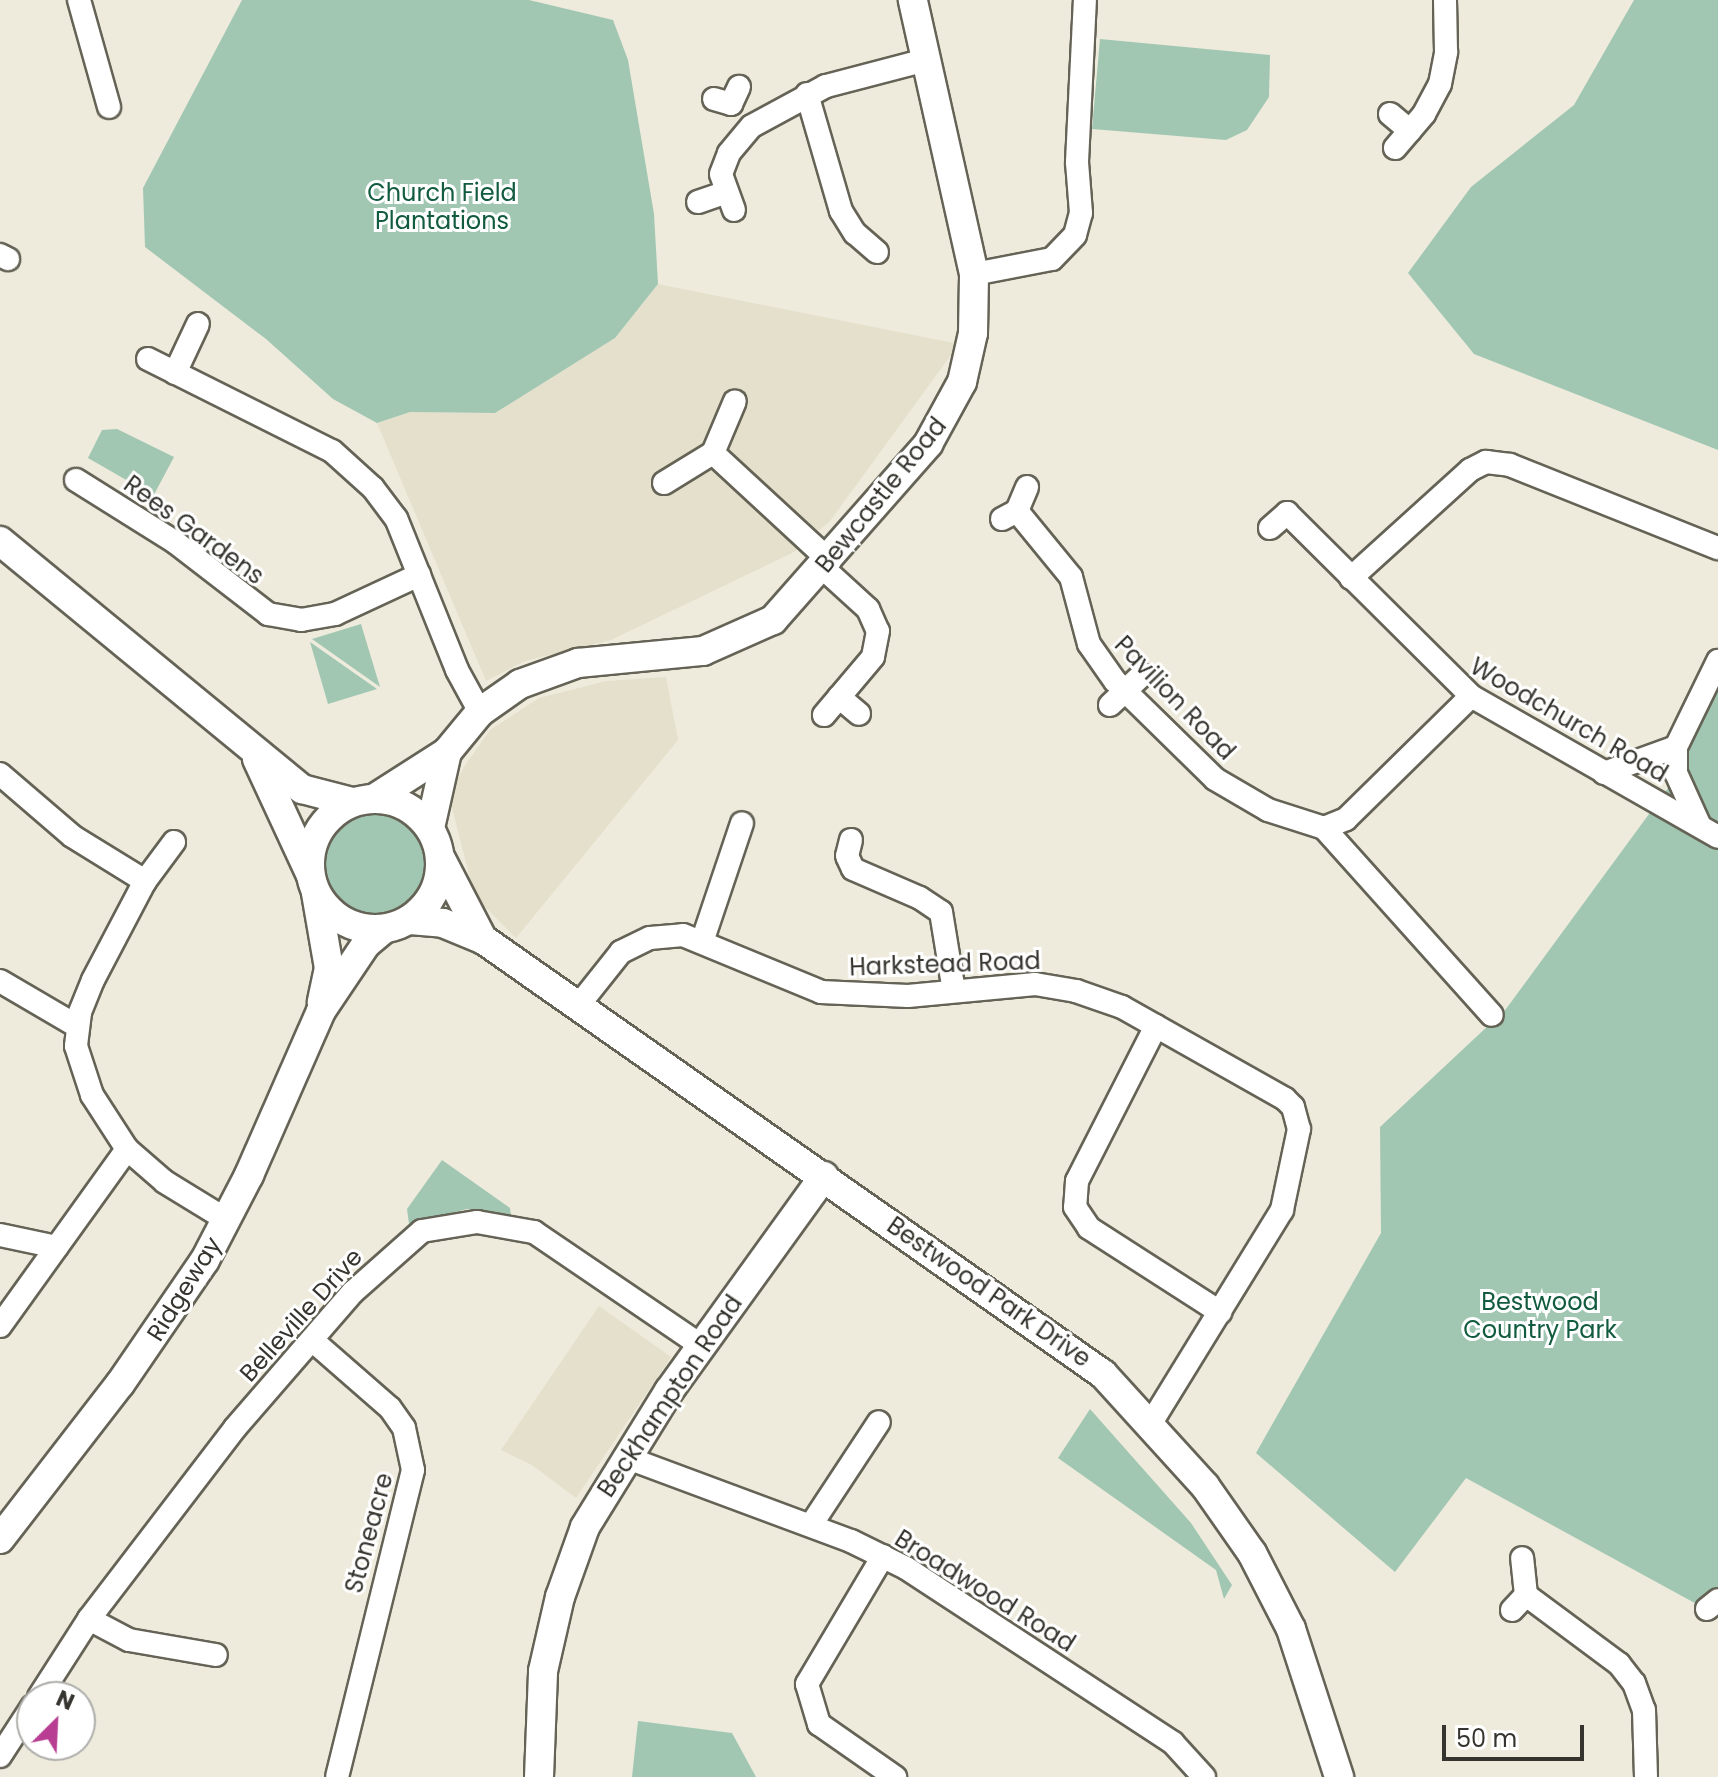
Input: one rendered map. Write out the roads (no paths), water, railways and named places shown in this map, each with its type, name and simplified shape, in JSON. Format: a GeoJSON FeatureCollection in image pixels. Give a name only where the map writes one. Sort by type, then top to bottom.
{"type":"FeatureCollection","features":[{"type":"Feature","properties":{"kind":"street"},"geometry":{"type":"LineString","coordinates":[[79,0],[109,107]]}},
{"type":"Feature","properties":{"kind":"street","name":"Bewcastle Road"},"geometry":{"type":"LineString","coordinates":[[363,800],[447,752],[480,712],[507,691],[553,670],[592,662],[680,655],[741,638],[773,620],[826,564],[921,452],[951,406],[973,333],[974,274],[913,0]]}},
{"type":"Feature","properties":{"kind":"street"},"geometry":{"type":"LineString","coordinates":[[974,274],[1052,259],[1075,235],[1081,213],[1077,162],[1085,0]]}},
{"type":"Feature","properties":{"kind":"street"},"geometry":{"type":"LineString","coordinates":[[1395,148],[1432,100],[1444,69],[1445,0]]}},
{"type":"Feature","properties":{"kind":"street"},"geometry":{"type":"LineString","coordinates":[[698,202],[729,201],[724,163],[752,126],[807,94],[926,60]]}},
{"type":"Feature","properties":{"kind":"street"},"geometry":{"type":"LineString","coordinates":[[807,94],[833,191],[862,249]]}},
{"type":"Feature","properties":{"kind":"street"},"geometry":{"type":"LineString","coordinates":[[728,96],[752,126]]}},
{"type":"Feature","properties":{"kind":"street"},"geometry":{"type":"LineString","coordinates":[[1390,114],[1410,131]]}},
{"type":"Feature","properties":{"kind":"street"},"geometry":{"type":"LineString","coordinates":[[175,373],[198,324]]}},
{"type":"Feature","properties":{"kind":"street"},"geometry":{"type":"LineString","coordinates":[[148,359],[313,441],[353,467],[396,518],[457,670],[480,712]]}},
{"type":"Feature","properties":{"kind":"street"},"geometry":{"type":"LineString","coordinates":[[664,483],[713,453],[735,401]]}},
{"type":"Feature","properties":{"kind":"street"},"geometry":{"type":"LineString","coordinates":[[713,453],[868,609],[878,631],[873,657],[824,715]]}},
{"type":"Feature","properties":{"kind":"street"},"geometry":{"type":"LineString","coordinates":[[1351,578],[1470,470],[1486,462],[1510,465],[1718,548]]}},
{"type":"Feature","properties":{"kind":"street","name":"Rees Gardens"},"geometry":{"type":"LineString","coordinates":[[76,480],[175,542],[268,614],[301,620],[335,614],[419,575]]}},
{"type":"Feature","properties":{"kind":"street","name":"Pavilion Road"},"geometry":{"type":"LineString","coordinates":[[1027,487],[1009,515],[1071,577],[1089,644],[1117,698],[1215,779],[1268,810],[1324,828]]}},
{"type":"Feature","properties":{"kind":"street","name":"Woodchurch Road"},"geometry":{"type":"LineString","coordinates":[[1270,528],[1287,513],[1471,696],[1710,832]]}},
{"type":"Feature","properties":{"kind":"street"},"geometry":{"type":"LineString","coordinates":[[0,541],[302,789],[406,806],[430,828],[441,859],[434,894],[397,924],[343,921],[313,882],[252,750]]}},
{"type":"Feature","properties":{"kind":"street"},"geometry":{"type":"LineString","coordinates":[[1710,832],[1676,773],[1676,747],[1718,661]]}},
{"type":"Feature","properties":{"kind":"street"},"geometry":{"type":"LineString","coordinates":[[1117,698],[1142,675]]}},
{"type":"Feature","properties":{"kind":"street"},"geometry":{"type":"LineString","coordinates":[[1471,696],[1346,819],[1324,828],[1492,1016]]}},
{"type":"Feature","properties":{"kind":"street"},"geometry":{"type":"LineString","coordinates":[[839,697],[859,714]]}},
{"type":"Feature","properties":{"kind":"street"},"geometry":{"type":"LineString","coordinates":[[1604,773],[1676,747]]}},
{"type":"Feature","properties":{"kind":"street","name":"Bewcastle Road"},"geometry":{"type":"LineString","coordinates":[[430,828],[447,752]]}},
{"type":"Feature","properties":{"kind":"street"},"geometry":{"type":"LineString","coordinates":[[0,774],[72,836],[145,881]]}},
{"type":"Feature","properties":{"kind":"street"},"geometry":{"type":"LineString","coordinates":[[313,882],[314,839],[323,824],[363,800]]}},
{"type":"Feature","properties":{"kind":"street"},"geometry":{"type":"LineString","coordinates":[[703,939],[742,823]]}},
{"type":"Feature","properties":{"kind":"street"},"geometry":{"type":"LineString","coordinates":[[851,840],[847,856],[853,869],[920,898],[941,912],[954,991]]}},
{"type":"Feature","properties":{"kind":"street"},"geometry":{"type":"LineString","coordinates":[[174,842],[145,881],[93,980],[77,1026],[79,1067],[103,1117],[127,1149],[165,1182],[227,1220]]}},
{"type":"Feature","properties":{"kind":"street","name":"Bestwood Park Drive"},"geometry":{"type":"LineString","coordinates":[[441,859],[484,940]]}},
{"type":"Feature","properties":{"kind":"street","name":"Ridgeway"},"geometry":{"type":"LineString","coordinates":[[313,882],[329,968],[321,1011]]}},
{"type":"Feature","properties":{"kind":"street","name":"Bestwood Park Drive"},"geometry":{"type":"LineString","coordinates":[[397,924],[443,923],[484,940],[1085,1359],[1151,1423],[1223,1509],[1274,1593],[1291,1629],[1339,1777]]}},
{"type":"Feature","properties":{"kind":"street","name":"Ridgeway"},"geometry":{"type":"LineString","coordinates":[[0,1539],[154,1336],[227,1220],[321,1011],[366,944],[397,924]]}},
{"type":"Feature","properties":{"kind":"street","name":"Harkstead Road"},"geometry":{"type":"LineString","coordinates":[[578,1006],[608,964],[634,945],[665,935],[703,939],[765,973],[821,992],[861,997],[1054,986],[1101,999],[1273,1091],[1298,1118],[1282,1210],[1220,1312]]}},
{"type":"Feature","properties":{"kind":"street"},"geometry":{"type":"LineString","coordinates":[[0,981],[77,1026]]}},
{"type":"Feature","properties":{"kind":"street"},"geometry":{"type":"LineString","coordinates":[[1151,1423],[1220,1312],[1089,1228],[1075,1207],[1077,1181],[1156,1026]]}},
{"type":"Feature","properties":{"kind":"street"},"geometry":{"type":"LineString","coordinates":[[0,1326],[127,1149]]}},
{"type":"Feature","properties":{"kind":"street","name":"Beckhampton Road"},"geometry":{"type":"LineString","coordinates":[[539,1777],[543,1671],[560,1597],[585,1527],[625,1457],[824,1176]]}},
{"type":"Feature","properties":{"kind":"street","name":"Belleville Drive"},"geometry":{"type":"LineString","coordinates":[[49,1681],[89,1619],[235,1428],[312,1340],[408,1239],[439,1225],[477,1222],[517,1227],[551,1240],[702,1346]]}},
{"type":"Feature","properties":{"kind":"street"},"geometry":{"type":"LineString","coordinates":[[0,1235],[57,1247]]}},
{"type":"Feature","properties":{"kind":"street","name":"Stoneacre"},"geometry":{"type":"LineString","coordinates":[[312,1340],[390,1408],[404,1428],[413,1470],[337,1777]]}},
{"type":"Feature","properties":{"kind":"street"},"geometry":{"type":"LineString","coordinates":[[811,1525],[865,1430]]}},
{"type":"Feature","properties":{"kind":"street","name":"Broadwood Road"},"geometry":{"type":"LineString","coordinates":[[625,1457],[811,1525],[883,1556],[1173,1743],[1204,1777]]}},
{"type":"Feature","properties":{"kind":"street"},"geometry":{"type":"LineString","coordinates":[[883,1556],[807,1684],[819,1724],[895,1777]]}},
{"type":"Feature","properties":{"kind":"street"},"geometry":{"type":"LineString","coordinates":[[1522,1558],[1519,1602],[1619,1664],[1634,1683],[1644,1710],[1646,1777]]}},
{"type":"Feature","properties":{"kind":"street"},"geometry":{"type":"LineString","coordinates":[[89,1619],[129,1640],[190,1661],[216,1655]]}},
{"type":"Feature","properties":{"kind":"street"},"geometry":{"type":"LineString","coordinates":[[0,1756],[16,1732]]}},
{"type":"Feature","properties":{"kind":"park label","name":"Church Field Plantations"},"geometry":{"type":"Point","coordinates":[442,207]}},
{"type":"Feature","properties":{"kind":"park label","name":"Bestwood Country Park"},"geometry":{"type":"Point","coordinates":[1540,1316]}}]}
